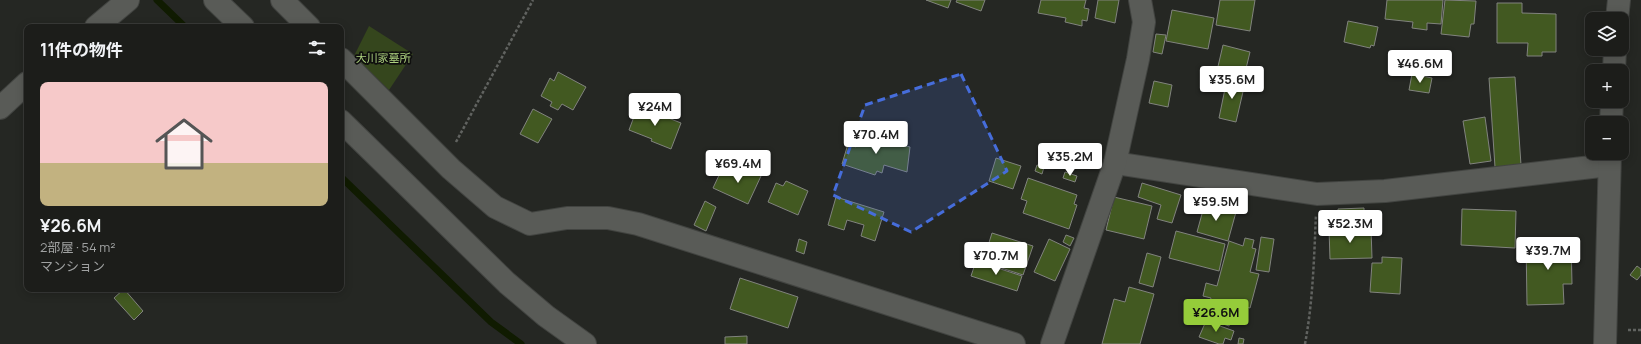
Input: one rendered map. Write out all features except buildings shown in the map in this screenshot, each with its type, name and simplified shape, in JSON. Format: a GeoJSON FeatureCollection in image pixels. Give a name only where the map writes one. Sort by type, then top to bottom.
{"type":"FeatureCollection","features":[{"type":"Feature","properties":{"kind":"street"},"geometry":{"type":"LineString","coordinates":[[100,24],[128,0]]}},
{"type":"Feature","properties":{"kind":"street"},"geometry":{"type":"LineString","coordinates":[[215,0],[240,24]]}},
{"type":"Feature","properties":{"kind":"street"},"geometry":{"type":"LineString","coordinates":[[282,0],[306,24]]}},
{"type":"Feature","properties":{"kind":"street"},"geometry":{"type":"LineString","coordinates":[[1052,344],[1115,163],[1138,59],[1144,22],[1140,0]]}},
{"type":"Feature","properties":{"kind":"street"},"geometry":{"type":"LineString","coordinates":[[1618,12],[1619,0]]}},
{"type":"Feature","properties":{"kind":"street"},"geometry":{"type":"LineString","coordinates":[[344,62],[445,164],[495,207],[530,224],[567,218],[608,218],[638,224],[1014,344]]}},
{"type":"Feature","properties":{"kind":"street"},"geometry":{"type":"LineString","coordinates":[[0,108],[24,86]]}},
{"type":"Feature","properties":{"kind":"street"},"geometry":{"type":"LineString","coordinates":[[344,124],[507,283],[546,316],[585,344]]}},
{"type":"Feature","properties":{"kind":"street"},"geometry":{"type":"LineString","coordinates":[[1115,163],[1317,194],[1385,192],[1602,160]]}},
{"type":"Feature","properties":{"kind":"street"},"geometry":{"type":"LineString","coordinates":[[1605,344],[1609,160]]}},
{"type":"Feature","properties":{"kind":"path"},"geometry":{"type":"LineString","coordinates":[[445,164],[532,0]]}},
{"type":"Feature","properties":{"kind":"path"},"geometry":{"type":"LineString","coordinates":[[1305,344],[1313,276],[1317,194]]}},
{"type":"Feature","properties":{"kind":"highlighted area"},"geometry":{"type":"Polygon","coordinates":[[[961,74],[1007,171],[911,232],[833,195],[865,105],[961,74]]]}},
{"type":"Feature","properties":{"kind":"green space","name":"大川家墓所"},"geometry":{"type":"Polygon","coordinates":[[[369,26],[413,54],[389,90],[354,56],[369,26]]]}},
{"type":"Feature","properties":{"kind":"waterway"},"geometry":{"type":"LineString","coordinates":[[157,0],[182,24]]}},
{"type":"Feature","properties":{"kind":"waterway"},"geometry":{"type":"LineString","coordinates":[[344,180],[491,322],[521,344]]}}]}
